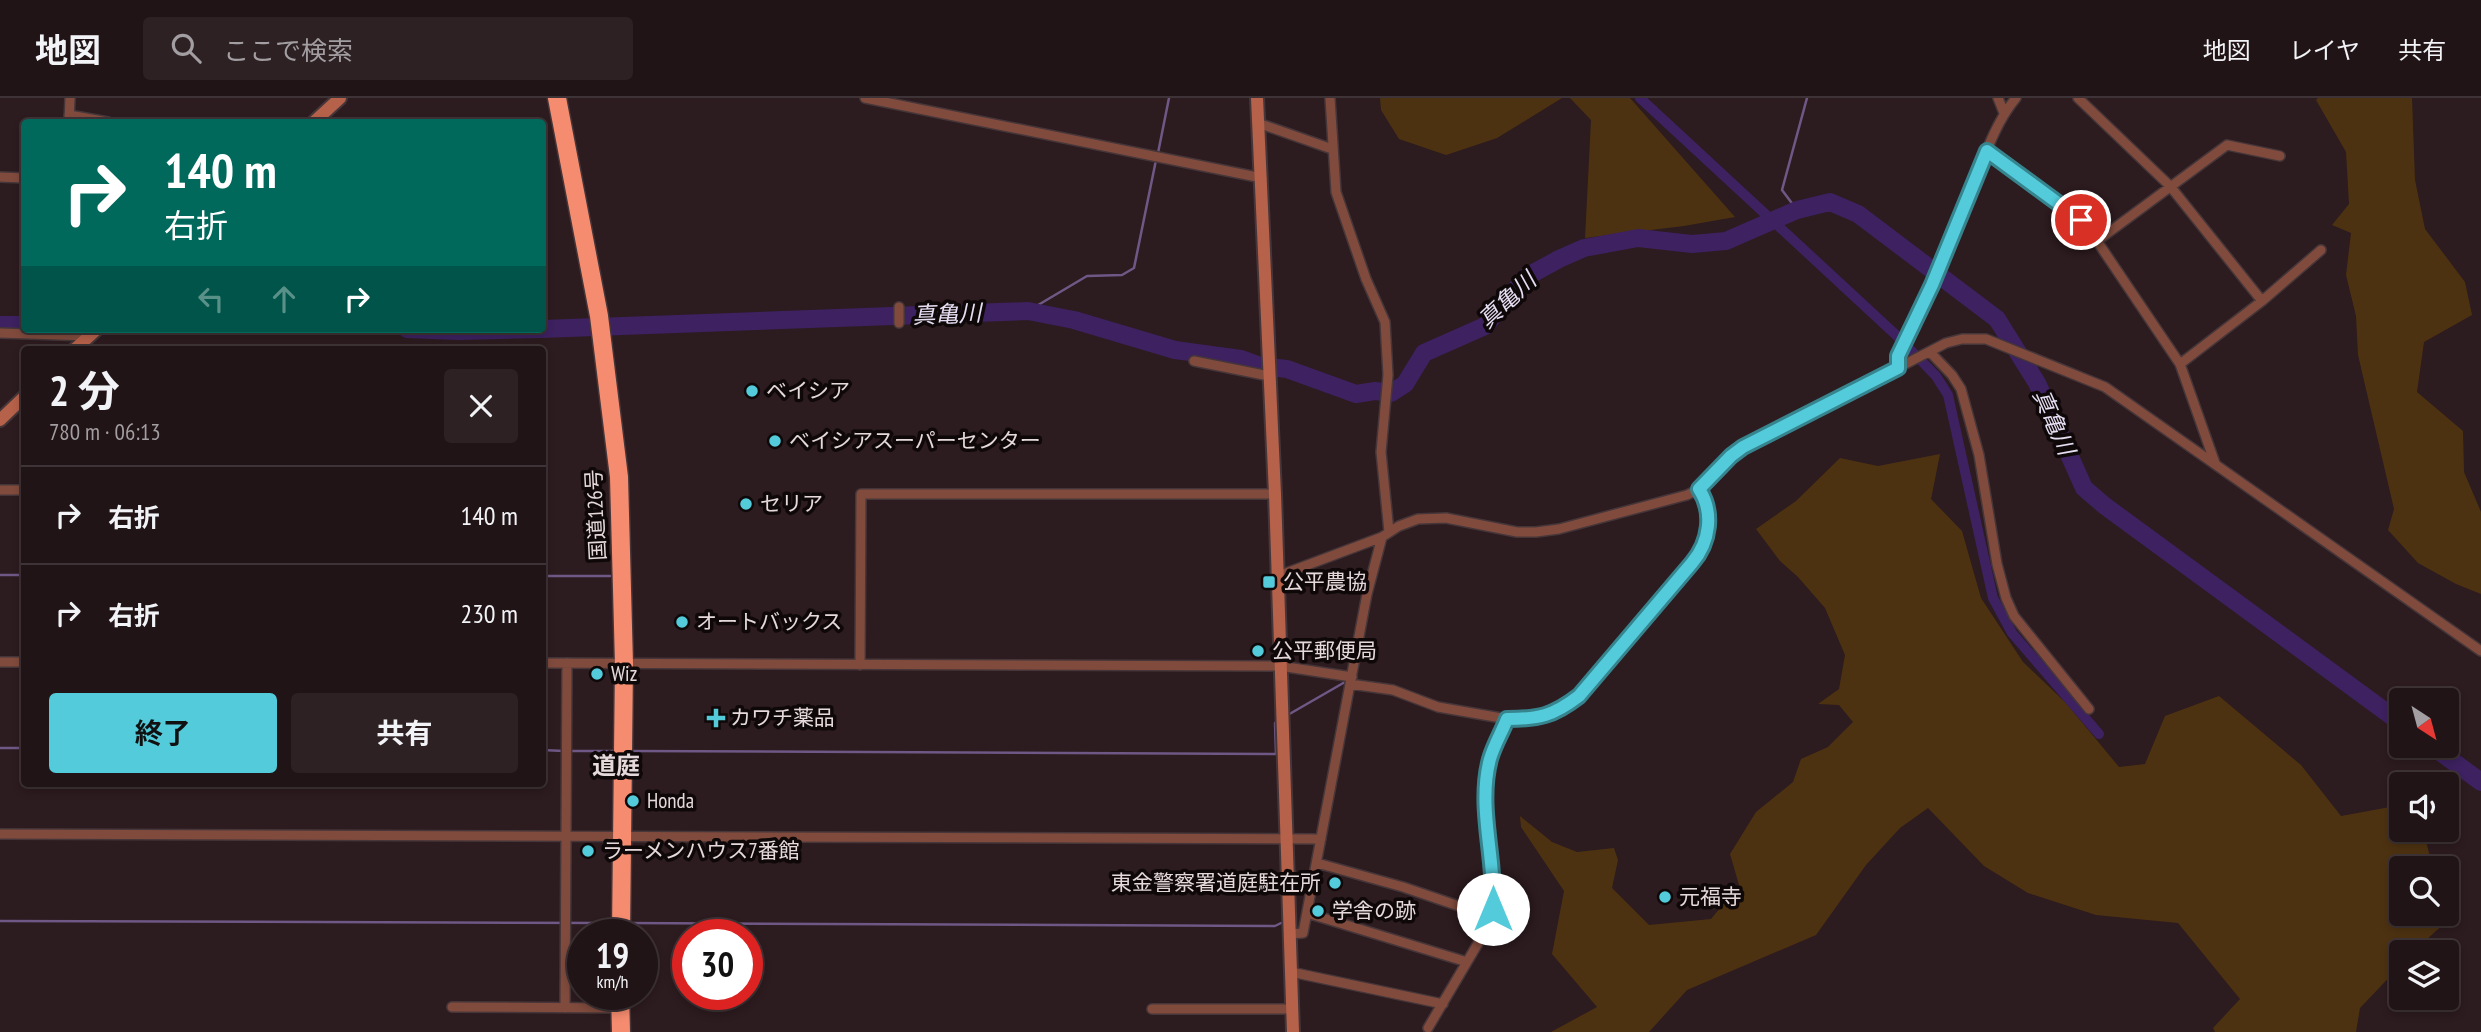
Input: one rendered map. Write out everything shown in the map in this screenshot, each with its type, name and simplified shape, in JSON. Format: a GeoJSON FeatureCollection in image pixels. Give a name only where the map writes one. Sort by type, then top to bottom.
{"type":"FeatureCollection","features":[{"type":"Feature","properties":{"kind":"highway","name":"国道126号"},"geometry":{"type":"LineString","coordinates":[[557,98],[599,316],[619,477],[624,664],[621,919]]}},
{"type":"Feature","properties":{"kind":"highway"},"geometry":{"type":"LineString","coordinates":[[620,1010],[621,1032]]}},
{"type":"Feature","properties":{"kind":"street"},"geometry":{"type":"LineString","coordinates":[[69,119],[70,98]]}},
{"type":"Feature","properties":{"kind":"street"},"geometry":{"type":"LineString","coordinates":[[316,119],[340,98]]}},
{"type":"Feature","properties":{"kind":"street"},"geometry":{"type":"LineString","coordinates":[[865,98],[1262,177]]}},
{"type":"Feature","properties":{"kind":"street"},"geometry":{"type":"LineString","coordinates":[[1258,98],[1275,494],[1293,1032]]}},
{"type":"Feature","properties":{"kind":"street"},"geometry":{"type":"LineString","coordinates":[[1290,934],[1303,933],[1367,594],[1385,534],[1381,452],[1388,374],[1385,323],[1366,279],[1336,192],[1330,98]]}},
{"type":"Feature","properties":{"kind":"street"},"geometry":{"type":"LineString","coordinates":[[1998,98],[2004,113]]}},
{"type":"Feature","properties":{"kind":"street"},"geometry":{"type":"LineString","coordinates":[[1898,368],[1898,356],[1932,285],[1987,151],[2004,113],[2016,98]]}},
{"type":"Feature","properties":{"kind":"street"},"geometry":{"type":"LineString","coordinates":[[2078,98],[2171,186],[2262,301]]}},
{"type":"Feature","properties":{"kind":"street"},"geometry":{"type":"LineString","coordinates":[[1258,123],[1332,149]]}},
{"type":"Feature","properties":{"kind":"street"},"geometry":{"type":"LineString","coordinates":[[2097,241],[2227,145],[2280,156]]}},
{"type":"Feature","properties":{"kind":"street"},"geometry":{"type":"LineString","coordinates":[[1987,151],[2081,220],[2097,241],[2180,364],[2215,463]]}},
{"type":"Feature","properties":{"kind":"street"},"geometry":{"type":"LineString","coordinates":[[0,177],[21,178]]}},
{"type":"Feature","properties":{"kind":"street"},"geometry":{"type":"LineString","coordinates":[[2180,364],[2262,301],[2321,250]]}},
{"type":"Feature","properties":{"kind":"street"},"geometry":{"type":"LineString","coordinates":[[899,307],[899,323]]}},
{"type":"Feature","properties":{"kind":"street"},"geometry":{"type":"LineString","coordinates":[[0,333],[21,333]]}},
{"type":"Feature","properties":{"kind":"street"},"geometry":{"type":"LineString","coordinates":[[79,346],[92,333]]}},
{"type":"Feature","properties":{"kind":"street"},"geometry":{"type":"LineString","coordinates":[[1278,576],[1418,519],[1446,518],[1517,532],[1559,529],[1686,495],[1699,489],[1743,447],[1946,342],[1986,339],[2105,387],[2481,650]]}},
{"type":"Feature","properties":{"kind":"street"},"geometry":{"type":"LineString","coordinates":[[1930,352],[1961,389],[1979,455],[1997,564],[2014,617],[2088,709]]}},
{"type":"Feature","properties":{"kind":"street"},"geometry":{"type":"LineString","coordinates":[[1194,361],[1269,376]]}},
{"type":"Feature","properties":{"kind":"street"},"geometry":{"type":"LineString","coordinates":[[0,420],[21,400]]}},
{"type":"Feature","properties":{"kind":"street"},"geometry":{"type":"LineString","coordinates":[[546,663],[1280,666],[1393,690],[1438,707],[1507,719],[1545,717],[1579,696],[1699,555],[1706,537],[1709,517],[1706,500],[1699,489]]}},
{"type":"Feature","properties":{"kind":"street"},"geometry":{"type":"LineString","coordinates":[[0,490],[21,490]]}},
{"type":"Feature","properties":{"kind":"street"},"geometry":{"type":"LineString","coordinates":[[860,665],[861,494],[1275,494]]}},
{"type":"Feature","properties":{"kind":"street"},"geometry":{"type":"LineString","coordinates":[[0,662],[21,662]]}},
{"type":"Feature","properties":{"kind":"street"},"geometry":{"type":"LineString","coordinates":[[452,1007],[565,1008],[567,663]]}},
{"type":"Feature","properties":{"kind":"street"},"geometry":{"type":"LineString","coordinates":[[1428,1028],[1492,917],[1494,889],[1485,794],[1490,759],[1507,719]]}},
{"type":"Feature","properties":{"kind":"street"},"geometry":{"type":"LineString","coordinates":[[0,834],[1321,839]]}},
{"type":"Feature","properties":{"kind":"street"},"geometry":{"type":"LineString","coordinates":[[1317,863],[1403,887],[1492,917]]}},
{"type":"Feature","properties":{"kind":"street"},"geometry":{"type":"LineString","coordinates":[[1307,913],[1468,962]]}},
{"type":"Feature","properties":{"kind":"street"},"geometry":{"type":"LineString","coordinates":[[1291,972],[1443,1004]]}},
{"type":"Feature","properties":{"kind":"street"},"geometry":{"type":"LineString","coordinates":[[1152,1009],[1292,1009]]}},
{"type":"Feature","properties":{"kind":"shaded area"},"geometry":{"type":"Polygon","coordinates":[[[1380,98],[1562,98],[1497,138],[1446,155],[1399,139],[1381,110],[1380,98]]]}},
{"type":"Feature","properties":{"kind":"shaded area"},"geometry":{"type":"Polygon","coordinates":[[[1570,98],[1630,98],[1735,217],[1585,238],[1591,120],[1570,98]]]}},
{"type":"Feature","properties":{"kind":"shaded area"},"geometry":{"type":"Polygon","coordinates":[[[2412,98],[2415,180],[2425,229],[2465,282],[2472,315],[2424,342],[2417,392],[2463,431],[2464,472],[2481,512],[2481,594],[2418,563],[2388,530],[2394,509],[2358,355],[2356,316],[2346,275],[2351,233],[2332,225],[2349,204],[2346,152],[2316,100],[2412,98]]]}},
{"type":"Feature","properties":{"kind":"shaded area"},"geometry":{"type":"Polygon","coordinates":[[[1940,454],[1931,499],[1962,531],[1981,598],[2023,662],[2066,703],[2119,767],[2145,764],[2165,716],[2219,696],[2301,765],[2341,816],[2389,807],[2389,842],[2426,842],[2430,856],[2389,856],[2389,926],[2441,926],[2426,940],[2389,940],[2389,978],[2360,1008],[2356,1032],[2215,1032],[2213,1028],[2240,999],[2178,923],[2096,915],[2028,893],[1984,866],[1928,808],[1900,828],[1866,865],[1816,935],[1687,990],[1649,1032],[1551,1032],[1597,1007],[1552,954],[1564,891],[1521,827],[1520,816],[1552,842],[1577,852],[1614,848],[1618,860],[1612,888],[1649,925],[1711,919],[1739,885],[1730,854],[1756,812],[1793,782],[1801,759],[1828,747],[1853,722],[1839,705],[1818,704],[1839,689],[1845,655],[1825,608],[1780,561],[1756,529],[1796,501],[1840,458],[1878,466],[1940,454]]]}},
{"type":"Feature","properties":{"kind":"waterway"},"geometry":{"type":"LineString","coordinates":[[1158,153],[1169,98]]}},
{"type":"Feature","properties":{"kind":"waterway"},"geometry":{"type":"LineString","coordinates":[[1640,98],[1896,335],[1936,376],[1948,395],[1993,598],[2012,633],[2099,734]]}},
{"type":"Feature","properties":{"kind":"waterway"},"geometry":{"type":"LineString","coordinates":[[1797,210],[1782,190],[1807,98]]}},
{"type":"Feature","properties":{"kind":"waterway"},"geometry":{"type":"LineString","coordinates":[[1028,311],[1087,276],[1122,275],[1134,268],[1156,160]]}},
{"type":"Feature","properties":{"kind":"waterway","name":"真亀川"},"geometry":{"type":"LineString","coordinates":[[546,329],[1028,311],[1074,320],[1175,350],[1241,359],[1260,366],[1287,369],[1356,394],[1375,391],[1391,393],[1405,384],[1424,353],[1485,326],[1526,277],[1584,248],[1638,238],[1692,244],[1726,241],[1797,210],[1830,202],[1858,214],[1997,319],[2037,383],[2084,488],[2389,714]]}},
{"type":"Feature","properties":{"kind":"waterway","name":"真亀川"},"geometry":{"type":"LineString","coordinates":[[0,325],[21,325]]}},
{"type":"Feature","properties":{"kind":"waterway"},"geometry":{"type":"LineString","coordinates":[[0,575],[21,575]]}},
{"type":"Feature","properties":{"kind":"waterway"},"geometry":{"type":"LineString","coordinates":[[546,576],[610,576]]}},
{"type":"Feature","properties":{"kind":"waterway"},"geometry":{"type":"LineString","coordinates":[[1286,716],[1345,682]]}},
{"type":"Feature","properties":{"kind":"waterway"},"geometry":{"type":"LineString","coordinates":[[630,751],[1276,754],[1275,723],[1278,721]]}},
{"type":"Feature","properties":{"kind":"waterway"},"geometry":{"type":"LineString","coordinates":[[0,748],[21,748]]}},
{"type":"Feature","properties":{"kind":"waterway"},"geometry":{"type":"LineString","coordinates":[[546,750],[564,751]]}},
{"type":"Feature","properties":{"kind":"waterway"},"geometry":{"type":"LineString","coordinates":[[570,751],[616,751]]}},
{"type":"Feature","properties":{"kind":"waterway","name":"真亀川"},"geometry":{"type":"LineString","coordinates":[[2448,758],[2481,782]]}},
{"type":"Feature","properties":{"kind":"waterway"},"geometry":{"type":"LineString","coordinates":[[0,921],[567,923]]}},
{"type":"Feature","properties":{"kind":"waterway"},"geometry":{"type":"LineString","coordinates":[[658,923],[1275,926],[1281,923]]}},
{"type":"Feature","properties":{"kind":"place","name":"ベイシア"},"geometry":{"type":"Point","coordinates":[752,391]}},
{"type":"Feature","properties":{"kind":"place","name":"ベイシアスーパーセンター"},"geometry":{"type":"Point","coordinates":[775,441]}},
{"type":"Feature","properties":{"kind":"place","name":"セリア"},"geometry":{"type":"Point","coordinates":[746,504]}},
{"type":"Feature","properties":{"kind":"place","name":"公平農協"},"geometry":{"type":"Point","coordinates":[1269,582]}},
{"type":"Feature","properties":{"kind":"place","name":"オートバックス"},"geometry":{"type":"Point","coordinates":[682,622]}},
{"type":"Feature","properties":{"kind":"place","name":"公平郵便局"},"geometry":{"type":"Point","coordinates":[1258,651]}},
{"type":"Feature","properties":{"kind":"place","name":"Wiz"},"geometry":{"type":"Point","coordinates":[597,674]}},
{"type":"Feature","properties":{"kind":"place","name":"カワチ薬品"},"geometry":{"type":"Point","coordinates":[716,718]}},
{"type":"Feature","properties":{"kind":"place","name":"Honda"},"geometry":{"type":"Point","coordinates":[633,801]}},
{"type":"Feature","properties":{"kind":"place","name":"ラーメンハウス7番館"},"geometry":{"type":"Point","coordinates":[588,851]}},
{"type":"Feature","properties":{"kind":"place","name":"東金警察署道庭駐在所"},"geometry":{"type":"Point","coordinates":[1335,883]}},
{"type":"Feature","properties":{"kind":"place","name":"元福寺"},"geometry":{"type":"Point","coordinates":[1665,897]}},
{"type":"Feature","properties":{"kind":"place","name":"学舎の跡"},"geometry":{"type":"Point","coordinates":[1318,911]}},
{"type":"Feature","properties":{"kind":"district","name":"道庭"},"geometry":{"type":"Point","coordinates":[616,766]}},
{"type":"Feature","properties":{"kind":"route"},"geometry":{"type":"LineString","coordinates":[[1493,909],[1494,889],[1485,794],[1490,759],[1507,719],[1545,717],[1579,696],[1699,555],[1706,537],[1709,517],[1706,500],[1699,489],[1731,456],[1743,447],[1898,368],[1898,356],[1932,285],[1987,151],[2081,220]]}}]}
